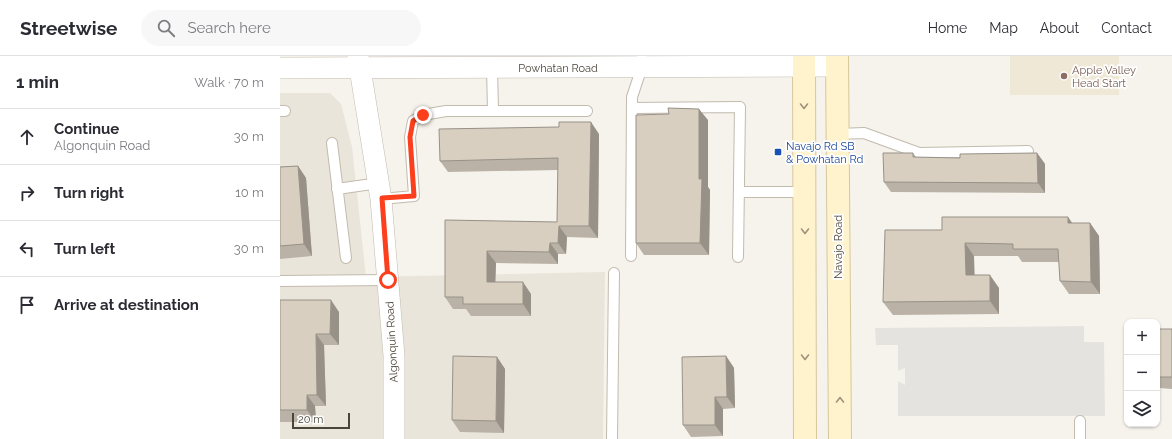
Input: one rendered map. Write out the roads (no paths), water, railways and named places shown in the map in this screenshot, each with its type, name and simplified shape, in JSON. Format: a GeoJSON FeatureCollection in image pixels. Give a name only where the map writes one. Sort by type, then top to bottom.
{"type":"FeatureCollection","features":[{"type":"Feature","properties":{"kind":"main road"},"geometry":{"type":"LineString","coordinates":[[804,61],[805,439]]}},
{"type":"Feature","properties":{"kind":"main road","name":"Navajo Road"},"geometry":{"type":"LineString","coordinates":[[837,61],[840,439]]}},
{"type":"Feature","properties":{"kind":"street","name":"Powhatan Road"},"geometry":{"type":"LineString","coordinates":[[280,68],[360,62],[482,64],[837,61]]}},
{"type":"Feature","properties":{"kind":"street","name":"Algonquin Road"},"geometry":{"type":"LineString","coordinates":[[360,62],[380,191],[394,356],[394,439]]}},
{"type":"Feature","properties":{"kind":"lane"},"geometry":{"type":"LineString","coordinates":[[631,256],[632,97],[642,62]]}},
{"type":"Feature","properties":{"kind":"lane"},"geometry":{"type":"LineString","coordinates":[[482,64],[493,111]]}},
{"type":"Feature","properties":{"kind":"lane"},"geometry":{"type":"LineString","coordinates":[[632,108],[740,107],[738,257]]}},
{"type":"Feature","properties":{"kind":"lane"},"geometry":{"type":"LineString","coordinates":[[338,189],[380,191],[414,196],[410,137],[413,121],[423,115],[446,111],[587,111]]}},
{"type":"Feature","properties":{"kind":"lane"},"geometry":{"type":"LineString","coordinates":[[838,134],[864,133],[919,153],[1028,151]]}},
{"type":"Feature","properties":{"kind":"lane"},"geometry":{"type":"LineString","coordinates":[[332,143],[346,258]]}},
{"type":"Feature","properties":{"kind":"lane"},"geometry":{"type":"LineString","coordinates":[[739,192],[804,192]]}},
{"type":"Feature","properties":{"kind":"lane"},"geometry":{"type":"LineString","coordinates":[[612,439],[614,273]]}},
{"type":"Feature","properties":{"kind":"lane"},"geometry":{"type":"LineString","coordinates":[[280,281],[388,280]]}},
{"type":"Feature","properties":{"kind":"lane"},"geometry":{"type":"LineString","coordinates":[[1080,421],[1080,439]]}},
{"type":"Feature","properties":{"kind":"place","name":"Apple Valley Head Start"},"geometry":{"type":"Point","coordinates":[1064,76]}},
{"type":"Feature","properties":{"kind":"place","name":"Navajo Rd SB & Powhatan Rd"},"geometry":{"type":"Point","coordinates":[778,152]}}]}
